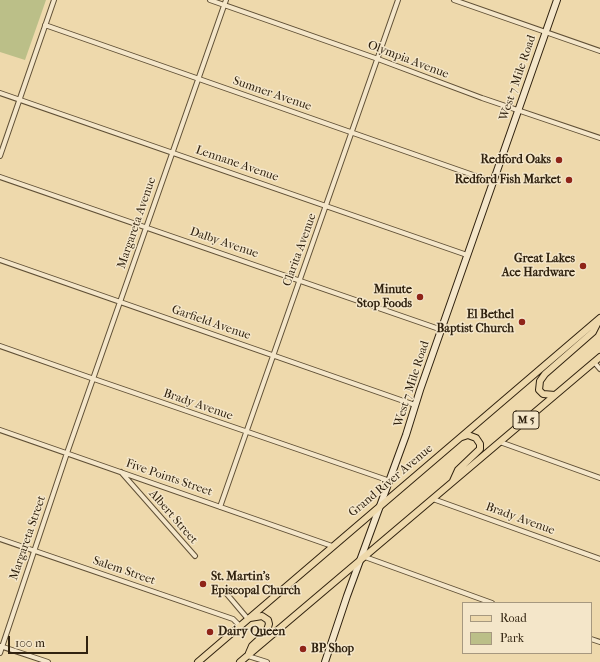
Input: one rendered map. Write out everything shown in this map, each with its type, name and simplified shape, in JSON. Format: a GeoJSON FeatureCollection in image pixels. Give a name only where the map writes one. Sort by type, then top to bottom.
{"type":"FeatureCollection","features":[{"type":"Feature","properties":{"kind":"main road","name":"West 7 Mile Road"},"geometry":{"type":"LineString","coordinates":[[325,662],[557,0]]}},
{"type":"Feature","properties":{"kind":"main road"},"geometry":{"type":"LineString","coordinates":[[555,395],[543,394],[539,390],[540,381],[545,374],[593,332],[600,319]]}},
{"type":"Feature","properties":{"kind":"main road","name":"Grand River Avenue"},"geometry":{"type":"LineString","coordinates":[[198,662],[456,440],[600,319]]}},
{"type":"Feature","properties":{"kind":"main road","name":"M 5"},"geometry":{"type":"LineString","coordinates":[[240,662],[359,563],[600,357]]}},
{"type":"Feature","properties":{"kind":"main road"},"geometry":{"type":"LineString","coordinates":[[452,483],[458,470],[479,452],[480,447],[476,438],[471,436],[465,436],[456,440]]}},
{"type":"Feature","properties":{"kind":"main road"},"geometry":{"type":"LineString","coordinates":[[248,618],[262,616],[268,620],[269,624],[266,633],[252,646],[248,656]]}},
{"type":"Feature","properties":{"kind":"street"},"geometry":{"type":"LineString","coordinates":[[0,156],[54,0]]}},
{"type":"Feature","properties":{"kind":"street","name":"Olympia Avenue"},"geometry":{"type":"LineString","coordinates":[[210,0],[225,2],[482,98],[600,138]]}},
{"type":"Feature","properties":{"kind":"street","name":"Clarita Avenue"},"geometry":{"type":"LineString","coordinates":[[220,507],[327,206],[398,0]]}},
{"type":"Feature","properties":{"kind":"street"},"geometry":{"type":"LineString","coordinates":[[454,0],[600,51]]}},
{"type":"Feature","properties":{"kind":"street","name":"Margareta Avenue"},"geometry":{"type":"LineString","coordinates":[[67,453],[94,380],[225,2]]}},
{"type":"Feature","properties":{"kind":"street","name":"Sumner Avenue"},"geometry":{"type":"LineString","coordinates":[[45,25],[493,182]]}},
{"type":"Feature","properties":{"kind":"street","name":"Lennane Avenue"},"geometry":{"type":"LineString","coordinates":[[0,93],[467,256]]}},
{"type":"Feature","properties":{"kind":"street","name":"Dalby Avenue"},"geometry":{"type":"LineString","coordinates":[[0,177],[442,330]]}},
{"type":"Feature","properties":{"kind":"street","name":"Garfield Avenue"},"geometry":{"type":"LineString","coordinates":[[0,260],[415,405]]}},
{"type":"Feature","properties":{"kind":"street","name":"Brady Avenue"},"geometry":{"type":"LineString","coordinates":[[0,346],[94,380],[390,480]]}},
{"type":"Feature","properties":{"kind":"street"},"geometry":{"type":"LineString","coordinates":[[594,362],[600,369]]}},
{"type":"Feature","properties":{"kind":"street","name":"Five Points Street"},"geometry":{"type":"LineString","coordinates":[[0,430],[332,546]]}},
{"type":"Feature","properties":{"kind":"street"},"geometry":{"type":"LineString","coordinates":[[500,442],[600,478]]}},
{"type":"Feature","properties":{"kind":"street","name":"Margareta Street"},"geometry":{"type":"LineString","coordinates":[[0,653],[1,646],[67,453]]}},
{"type":"Feature","properties":{"kind":"street","name":"Albert Street"},"geometry":{"type":"LineString","coordinates":[[121,472],[194,556]]}},
{"type":"Feature","properties":{"kind":"street","name":"Brady Avenue"},"geometry":{"type":"LineString","coordinates":[[433,499],[600,559]]}},
{"type":"Feature","properties":{"kind":"street","name":"Salem Street"},"geometry":{"type":"LineString","coordinates":[[0,539],[227,617],[240,626]]}},
{"type":"Feature","properties":{"kind":"street"},"geometry":{"type":"LineString","coordinates":[[365,557],[489,602]]}},
{"type":"Feature","properties":{"kind":"street"},"geometry":{"type":"LineString","coordinates":[[226,593],[248,618]]}},
{"type":"Feature","properties":{"kind":"street"},"geometry":{"type":"LineString","coordinates":[[1,646],[48,662]]}},
{"type":"Feature","properties":{"kind":"street"},"geometry":{"type":"LineString","coordinates":[[248,656],[267,662]]}},
{"type":"Feature","properties":{"kind":"green space"},"geometry":{"type":"Polygon","coordinates":[[[0,0],[46,0],[25,60],[0,52],[0,0]]]}},
{"type":"Feature","properties":{"kind":"place","name":"Redford Oaks"},"geometry":{"type":"Point","coordinates":[559,160]}},
{"type":"Feature","properties":{"kind":"place","name":"Redford Fish Market"},"geometry":{"type":"Point","coordinates":[569,180]}},
{"type":"Feature","properties":{"kind":"place","name":"Great Lakes Ace Hardware"},"geometry":{"type":"Point","coordinates":[583,266]}},
{"type":"Feature","properties":{"kind":"place","name":"Minute Stop Foods"},"geometry":{"type":"Point","coordinates":[420,297]}},
{"type":"Feature","properties":{"kind":"place","name":"El Bethel Baptist Church"},"geometry":{"type":"Point","coordinates":[522,322]}},
{"type":"Feature","properties":{"kind":"place","name":"St. Martin's Episcopal Church"},"geometry":{"type":"Point","coordinates":[203,584]}},
{"type":"Feature","properties":{"kind":"place","name":"Dairy Queen"},"geometry":{"type":"Point","coordinates":[210,632]}},
{"type":"Feature","properties":{"kind":"place","name":"BP Shop"},"geometry":{"type":"Point","coordinates":[303,649]}}]}
